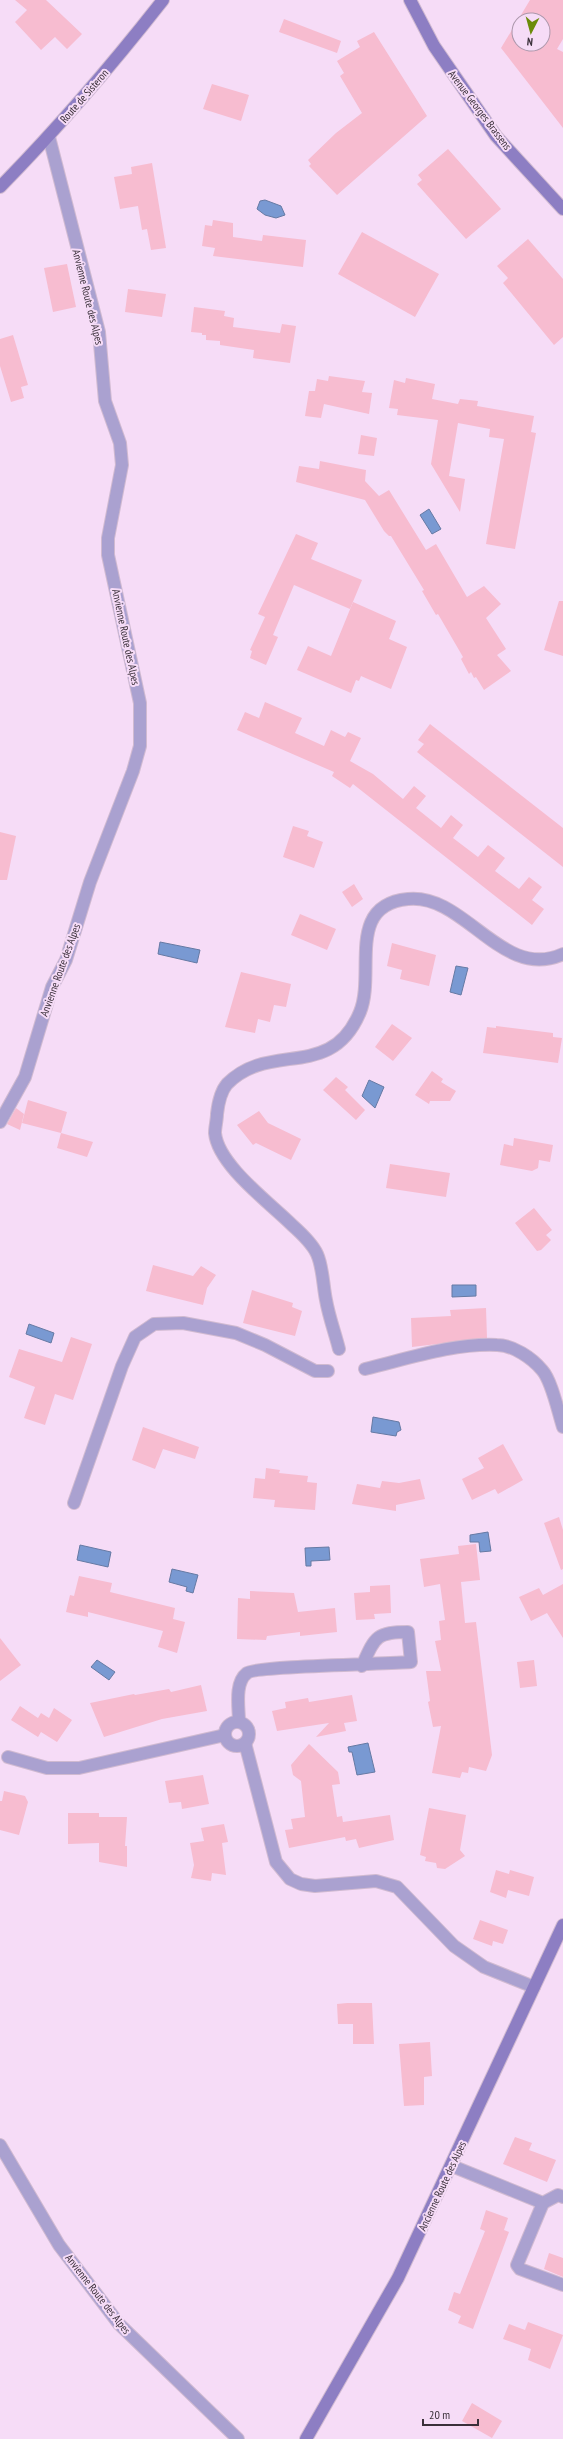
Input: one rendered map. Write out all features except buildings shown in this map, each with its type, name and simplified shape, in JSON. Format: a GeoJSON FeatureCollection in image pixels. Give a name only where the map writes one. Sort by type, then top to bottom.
{"type":"FeatureCollection","features":[{"type":"Feature","properties":{"kind":"main road","name":"Route de Sisteron"},"geometry":{"type":"LineString","coordinates":[[0,187],[49,137],[163,0]]}},
{"type":"Feature","properties":{"kind":"main road","name":"Avenue Georges Brassens"},"geometry":{"type":"LineString","coordinates":[[410,0],[434,46],[496,136],[563,209]]}},
{"type":"Feature","properties":{"kind":"main road","name":"Ancienne Route des Alpes"},"geometry":{"type":"LineString","coordinates":[[306,2439],[398,2278],[452,2166],[563,1925]]}},
{"type":"Feature","properties":{"kind":"street","name":"Anvienne Route des Alpes"},"geometry":{"type":"LineString","coordinates":[[0,1122],[25,1077],[52,988],[66,960],[90,882],[133,771],[140,746],[142,723],[140,703],[108,555],[108,538],[122,465],[120,443],[105,401],[99,332],[49,137]]}},
{"type":"Feature","properties":{"kind":"street"},"geometry":{"type":"LineString","coordinates":[[339,1350],[327,1304],[317,1254],[305,1237],[242,1178],[220,1151],[215,1133],[218,1107],[225,1087],[240,1071],[264,1062],[303,1058],[328,1050],[347,1035],[360,1011],[365,991],[366,943],[369,923],[378,912],[392,901],[410,898],[433,902],[456,915],[492,942],[525,958],[550,959],[563,954]]}},
{"type":"Feature","properties":{"kind":"street"},"geometry":{"type":"LineString","coordinates":[[74,1503],[122,1366],[135,1337],[154,1324],[183,1323],[236,1333],[265,1345],[315,1371],[328,1371]]}},
{"type":"Feature","properties":{"kind":"street"},"geometry":{"type":"LineString","coordinates":[[365,1369],[434,1352],[498,1344],[514,1349],[530,1359],[543,1371],[563,1427]]}},
{"type":"Feature","properties":{"kind":"street"},"geometry":{"type":"LineString","coordinates":[[239,1722],[239,1689],[241,1680],[247,1672],[264,1668],[362,1666]]}},
{"type":"Feature","properties":{"kind":"street"},"geometry":{"type":"LineString","coordinates":[[239,1722],[229,1725],[225,1735],[228,1742],[234,1745],[245,1743]]}},
{"type":"Feature","properties":{"kind":"street"},"geometry":{"type":"LineString","coordinates":[[239,1722],[248,1729],[248,1736],[245,1743],[276,1862],[290,1879],[301,1884],[315,1886],[376,1881],[397,1887],[454,1946],[484,1967],[534,1987]]}},
{"type":"Feature","properties":{"kind":"street"},"geometry":{"type":"LineString","coordinates":[[8,1757],[47,1768],[79,1768],[225,1735]]}},
{"type":"Feature","properties":{"kind":"street","name":"Anvienne Route des Alpes"},"geometry":{"type":"LineString","coordinates":[[0,2144],[59,2245],[119,2324],[238,2439]]}},
{"type":"Feature","properties":{"kind":"street"},"geometry":{"type":"LineString","coordinates":[[452,2166],[543,2202]]}},
{"type":"Feature","properties":{"kind":"street"},"geometry":{"type":"LineString","coordinates":[[563,2197],[558,2195],[543,2202],[518,2265],[520,2269],[563,2285]]}},
{"type":"Feature","properties":{"kind":"water"},"geometry":{"type":"Polygon","coordinates":[[[265,200],[281,206],[285,215],[276,218],[265,215],[257,209],[260,201],[265,200]]]}},
{"type":"Feature","properties":{"kind":"water"},"geometry":{"type":"Polygon","coordinates":[[[429,509],[441,529],[432,534],[420,515],[429,509]]]}},
{"type":"Feature","properties":{"kind":"water"},"geometry":{"type":"Polygon","coordinates":[[[160,942],[200,950],[197,963],[158,954],[160,942]]]}},
{"type":"Feature","properties":{"kind":"water"},"geometry":{"type":"Polygon","coordinates":[[[456,966],[468,968],[461,995],[450,992],[456,966]]]}},
{"type":"Feature","properties":{"kind":"water"},"geometry":{"type":"Polygon","coordinates":[[[369,1080],[384,1087],[375,1108],[362,1096],[369,1080]]]}},
{"type":"Feature","properties":{"kind":"water"},"geometry":{"type":"Polygon","coordinates":[[[452,1285],[476,1285],[476,1296],[452,1297],[452,1285]]]}},
{"type":"Feature","properties":{"kind":"water"},"geometry":{"type":"Polygon","coordinates":[[[29,1324],[54,1333],[51,1343],[26,1334],[29,1324]]]}},
{"type":"Feature","properties":{"kind":"water"},"geometry":{"type":"Polygon","coordinates":[[[373,1417],[399,1422],[401,1430],[397,1432],[396,1436],[371,1432],[373,1417]]]}},
{"type":"Feature","properties":{"kind":"water"},"geometry":{"type":"Polygon","coordinates":[[[488,1532],[491,1551],[480,1552],[479,1542],[470,1542],[470,1535],[488,1532]]]}},
{"type":"Feature","properties":{"kind":"water"},"geometry":{"type":"Polygon","coordinates":[[[80,1545],[111,1552],[108,1567],[77,1560],[80,1545]]]}},
{"type":"Feature","properties":{"kind":"water"},"geometry":{"type":"Polygon","coordinates":[[[329,1547],[330,1560],[311,1561],[311,1566],[306,1566],[305,1548],[329,1547]]]}},
{"type":"Feature","properties":{"kind":"water"},"geometry":{"type":"Polygon","coordinates":[[[172,1569],[198,1575],[193,1593],[186,1591],[187,1587],[169,1582],[172,1569]]]}},
{"type":"Feature","properties":{"kind":"water"},"geometry":{"type":"Polygon","coordinates":[[[97,1660],[115,1672],[109,1680],[91,1667],[97,1660]]]}},
{"type":"Feature","properties":{"kind":"water"},"geometry":{"type":"Polygon","coordinates":[[[368,1743],[375,1772],[357,1775],[352,1752],[349,1752],[348,1747],[368,1743]]]}}]}
